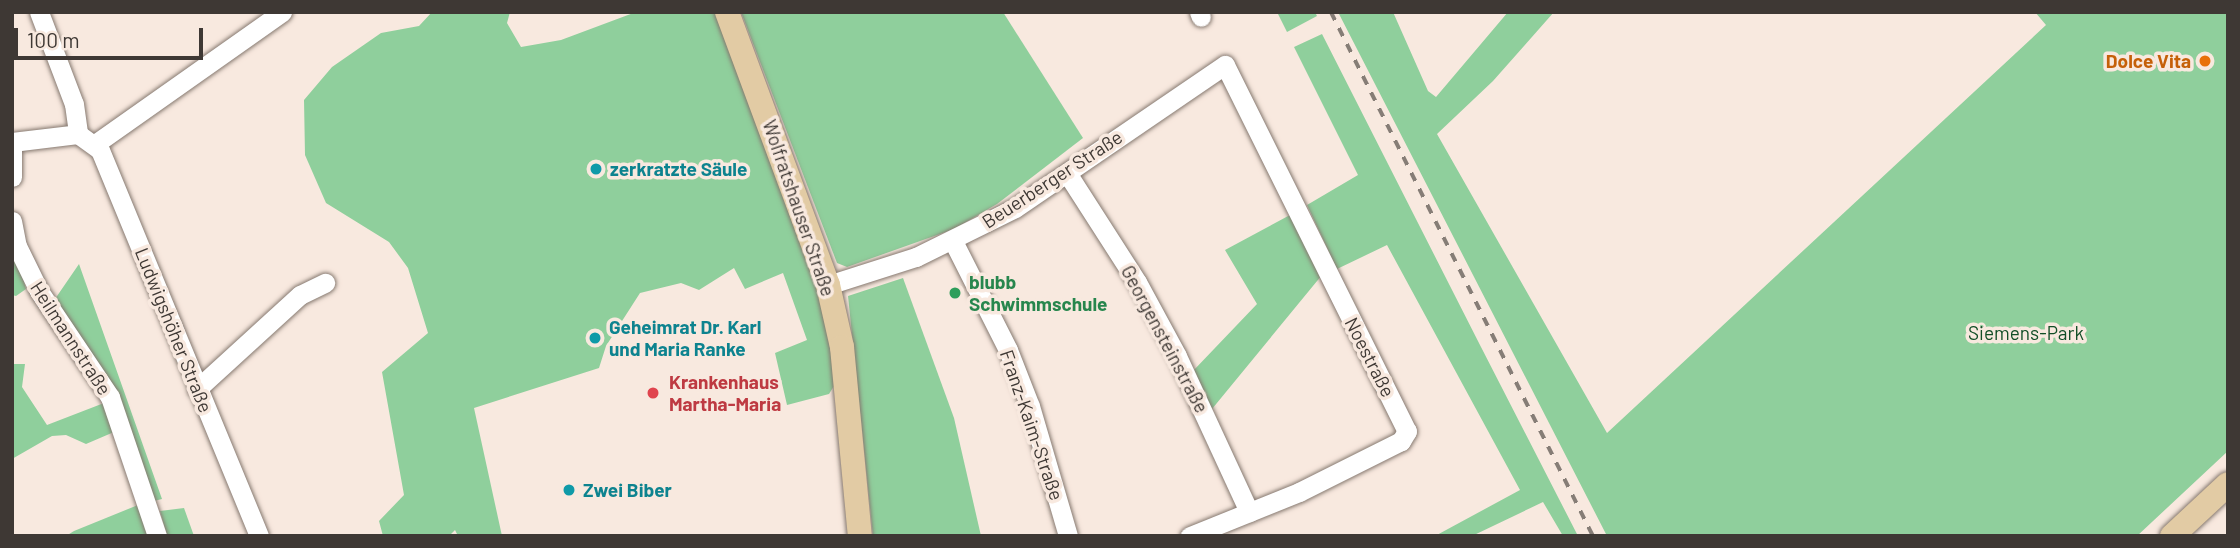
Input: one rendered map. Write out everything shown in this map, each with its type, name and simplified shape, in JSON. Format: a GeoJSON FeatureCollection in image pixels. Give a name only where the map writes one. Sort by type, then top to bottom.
{"type":"FeatureCollection","features":[{"type":"Feature","properties":{"kind":"main road","name":"Wolfratshauser Straße"},"geometry":{"type":"LineString","coordinates":[[727,12],[828,285],[842,347],[860,536]]}},
{"type":"Feature","properties":{"kind":"main road"},"geometry":{"type":"LineString","coordinates":[[2172,536],[2228,484]]}},
{"type":"Feature","properties":{"kind":"street"},"geometry":{"type":"LineString","coordinates":[[40,12],[74,104],[78,134]]}},
{"type":"Feature","properties":{"kind":"street"},"geometry":{"type":"LineString","coordinates":[[12,177],[12,143],[78,134],[95,144],[282,12]]}},
{"type":"Feature","properties":{"kind":"street","name":"Beuerberger Straße"},"geometry":{"type":"LineString","coordinates":[[828,285],[953,241],[1067,173],[1225,65]]}},
{"type":"Feature","properties":{"kind":"street","name":"Noestraße"},"geometry":{"type":"LineString","coordinates":[[1190,536],[1249,512],[1401,441],[1407,431],[1225,65]]}},
{"type":"Feature","properties":{"kind":"street","name":"Ludwigshöher Straße"},"geometry":{"type":"LineString","coordinates":[[95,144],[108,166],[258,536]]}},
{"type":"Feature","properties":{"kind":"street","name":"Georgensteinstraße"},"geometry":{"type":"LineString","coordinates":[[1067,173],[1137,282],[1177,356],[1249,512]]}},
{"type":"Feature","properties":{"kind":"street","name":"Heilmannstraße"},"geometry":{"type":"LineString","coordinates":[[12,221],[17,246],[39,291],[110,397],[157,536]]}},
{"type":"Feature","properties":{"kind":"street","name":"Franz-Kaim-Straße"},"geometry":{"type":"LineString","coordinates":[[953,241],[1008,350],[1030,406],[1068,536]]}},
{"type":"Feature","properties":{"kind":"street"},"geometry":{"type":"LineString","coordinates":[[197,389],[300,295],[325,283]]}},
{"type":"Feature","properties":{"kind":"green space"},"geometry":{"type":"Polygon","coordinates":[[[432,12],[510,12],[507,23],[521,47],[561,40],[636,12],[718,12],[802,234],[829,332],[834,386],[829,394],[787,405],[775,353],[807,340],[783,273],[745,289],[734,268],[699,290],[681,283],[640,293],[606,346],[599,368],[474,408],[502,536],[458,536],[455,530],[449,536],[383,536],[379,521],[404,495],[382,372],[428,333],[408,268],[389,242],[326,203],[305,155],[304,100],[332,67],[381,33],[419,26],[432,12]]]}},
{"type":"Feature","properties":{"kind":"green space"},"geometry":{"type":"Polygon","coordinates":[[[741,12],[1003,12],[1083,138],[997,204],[954,229],[847,267],[837,263],[741,12]]]}},
{"type":"Feature","properties":{"kind":"green space"},"geometry":{"type":"Polygon","coordinates":[[[1277,12],[1315,12],[1317,16],[1287,32],[1277,12]]]}},
{"type":"Feature","properties":{"kind":"green space","name":"Siemens-Park"},"geometry":{"type":"Polygon","coordinates":[[[1338,12],[1393,12],[1428,91],[1436,97],[1508,12],[1554,12],[1493,81],[1437,134],[1607,433],[2046,25],[2035,12],[2228,12],[2228,451],[2137,536],[1607,536],[1338,12]]]}},
{"type":"Feature","properties":{"kind":"green space"},"geometry":{"type":"Polygon","coordinates":[[[1322,34],[1578,536],[1563,536],[1543,502],[1472,536],[1435,536],[1520,490],[1387,245],[1337,269],[1307,205],[1358,175],[1294,47],[1322,34]]]}},
{"type":"Feature","properties":{"kind":"green space"},"geometry":{"type":"Polygon","coordinates":[[[1290,215],[1322,275],[1212,409],[1193,371],[1257,304],[1225,250],[1290,215]]]}},
{"type":"Feature","properties":{"kind":"green space"},"geometry":{"type":"Polygon","coordinates":[[[18,259],[26,289],[16,296],[12,295],[12,261],[18,259]]]}},
{"type":"Feature","properties":{"kind":"green space"},"geometry":{"type":"Polygon","coordinates":[[[79,264],[162,499],[154,501],[121,403],[55,299],[79,264]]]}},
{"type":"Feature","properties":{"kind":"green space"},"geometry":{"type":"Polygon","coordinates":[[[903,278],[954,418],[981,536],[873,536],[848,296],[903,278]]]}},
{"type":"Feature","properties":{"kind":"green space"},"geometry":{"type":"Polygon","coordinates":[[[12,364],[25,364],[22,387],[47,425],[104,403],[114,432],[86,444],[66,435],[52,436],[12,459],[12,364]]]}},
{"type":"Feature","properties":{"kind":"green space"},"geometry":{"type":"Polygon","coordinates":[[[138,505],[150,536],[66,536],[74,531],[138,505]]]}},
{"type":"Feature","properties":{"kind":"green space"},"geometry":{"type":"Polygon","coordinates":[[[184,508],[194,536],[167,536],[160,511],[184,508]]]}},
{"type":"Feature","properties":{"kind":"railway"},"geometry":{"type":"LineString","coordinates":[[1331,12],[1593,536]]}},
{"type":"Feature","properties":{"kind":"place","name":"Dolce Vita"},"geometry":{"type":"Point","coordinates":[2205,61]}},
{"type":"Feature","properties":{"kind":"place","name":"zerkratzte Säule"},"geometry":{"type":"Point","coordinates":[596,169]}},
{"type":"Feature","properties":{"kind":"place","name":"blubb Schwimmschule"},"geometry":{"type":"Point","coordinates":[955,293]}},
{"type":"Feature","properties":{"kind":"place","name":"Geheimrat Dr. Karl und Maria Ranke"},"geometry":{"type":"Point","coordinates":[595,338]}},
{"type":"Feature","properties":{"kind":"place","name":"Krankenhaus Martha-Maria"},"geometry":{"type":"Point","coordinates":[653,393]}},
{"type":"Feature","properties":{"kind":"place","name":"Zwei Biber"},"geometry":{"type":"Point","coordinates":[569,490]}}]}
